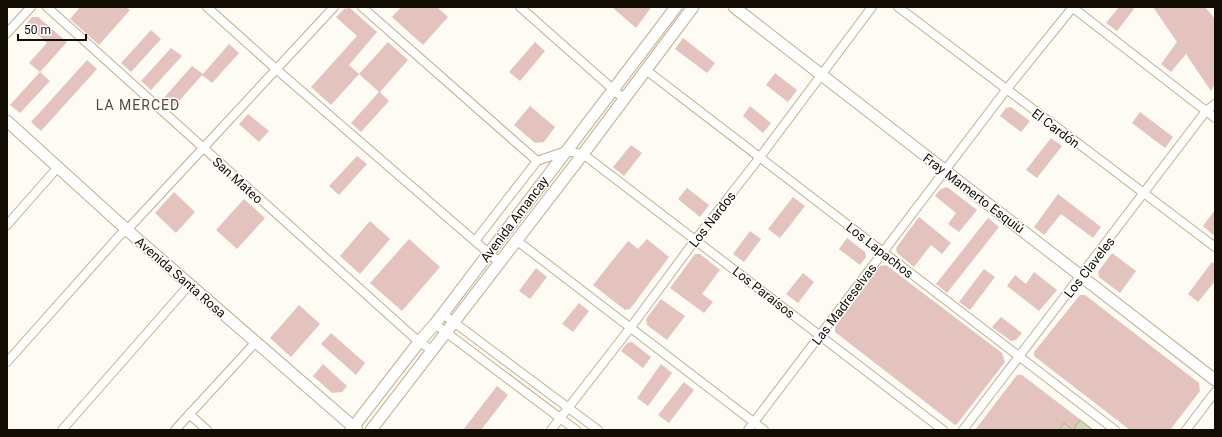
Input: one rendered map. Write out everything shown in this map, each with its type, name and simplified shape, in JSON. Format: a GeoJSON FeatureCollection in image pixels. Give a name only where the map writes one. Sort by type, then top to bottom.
{"type":"FeatureCollection","features":[{"type":"Feature","properties":{"kind":"street"},"geometry":{"type":"LineString","coordinates":[[7,33],[31,7]]}},
{"type":"Feature","properties":{"kind":"street","name":"San Mateo"},"geometry":{"type":"LineString","coordinates":[[48,7],[202,148],[419,342],[432,350]]}},
{"type":"Feature","properties":{"kind":"street"},"geometry":{"type":"LineString","coordinates":[[207,7],[276,69],[499,262]]}},
{"type":"Feature","properties":{"kind":"street"},"geometry":{"type":"LineString","coordinates":[[7,362],[120,235],[128,230],[202,148],[334,7]]}},
{"type":"Feature","properties":{"kind":"street"},"geometry":{"type":"LineString","coordinates":[[362,7],[538,161]]}},
{"type":"Feature","properties":{"kind":"street"},"geometry":{"type":"LineString","coordinates":[[520,7],[624,99]]}},
{"type":"Feature","properties":{"kind":"street"},"geometry":{"type":"LineString","coordinates":[[676,7],[690,11]]}},
{"type":"Feature","properties":{"kind":"street","name":"Avenida Amancay"},"geometry":{"type":"LineString","coordinates":[[354,429],[676,7]]}},
{"type":"Feature","properties":{"kind":"street","name":"Fray Mamerto Esquiú"},"geometry":{"type":"LineString","coordinates":[[734,7],[1215,380]]}},
{"type":"Feature","properties":{"kind":"street","name":"Los Nardos"},"geometry":{"type":"LineString","coordinates":[[551,430],[631,327],[872,7]]}},
{"type":"Feature","properties":{"kind":"street","name":"El Cardón"},"geometry":{"type":"LineString","coordinates":[[898,7],[1144,195],[1215,247]]}},
{"type":"Feature","properties":{"kind":"street"},"geometry":{"type":"LineString","coordinates":[[1072,7],[1215,118]]}},
{"type":"Feature","properties":{"kind":"street","name":"Las Madreselvas"},"geometry":{"type":"LineString","coordinates":[[748,430],[821,336],[1006,90],[1072,7]]}},
{"type":"Feature","properties":{"kind":"street","name":"Avenida Amancay"},"geometry":{"type":"LineString","coordinates":[[371,430],[583,154],[690,11]]}},
{"type":"Feature","properties":{"kind":"street","name":"Los Lapachos"},"geometry":{"type":"LineString","coordinates":[[646,70],[1115,430]]}},
{"type":"Feature","properties":{"kind":"street","name":"Los Claveles"},"geometry":{"type":"LineString","coordinates":[[963,430],[1144,195],[1206,111],[1215,104]]}},
{"type":"Feature","properties":{"kind":"street","name":"Avenida Santa Rosa"},"geometry":{"type":"LineString","coordinates":[[7,121],[255,343],[354,429]]}},
{"type":"Feature","properties":{"kind":"street"},"geometry":{"type":"LineString","coordinates":[[475,241],[538,161],[566,151],[583,154]]}},
{"type":"Feature","properties":{"kind":"street","name":"Los Paraísos"},"geometry":{"type":"LineString","coordinates":[[583,154],[696,239],[943,430]]}},
{"type":"Feature","properties":{"kind":"street"},"geometry":{"type":"LineString","coordinates":[[7,225],[58,167]]}},
{"type":"Feature","properties":{"kind":"street"},"geometry":{"type":"LineString","coordinates":[[516,240],[764,430]]}},
{"type":"Feature","properties":{"kind":"street"},"geometry":{"type":"LineString","coordinates":[[62,430],[190,284]]}},
{"type":"Feature","properties":{"kind":"street"},"geometry":{"type":"LineString","coordinates":[[443,314],[598,430]]}},
{"type":"Feature","properties":{"kind":"street"},"geometry":{"type":"LineString","coordinates":[[435,324],[576,430]]}},
{"type":"Feature","properties":{"kind":"street"},"geometry":{"type":"LineString","coordinates":[[175,430],[255,343]]}},
{"type":"Feature","properties":{"kind":"street"},"geometry":{"type":"LineString","coordinates":[[1186,430],[1215,392]]}},
{"type":"Feature","properties":{"kind":"street"},"geometry":{"type":"LineString","coordinates":[[189,414],[207,430]]}},
{"type":"Feature","properties":{"kind":"shaded area"},"geometry":{"type":"Polygon","coordinates":[[[80,7],[126,7],[130,10],[99,45],[70,19],[80,7]]]}},
{"type":"Feature","properties":{"kind":"shaded area"},"geometry":{"type":"Polygon","coordinates":[[[401,7],[437,7],[448,17],[423,45],[392,17],[401,7]]]}},
{"type":"Feature","properties":{"kind":"shaded area"},"geometry":{"type":"Polygon","coordinates":[[[612,7],[650,7],[650,9],[636,28],[612,7]]]}},
{"type":"Feature","properties":{"kind":"shaded area"},"geometry":{"type":"Polygon","coordinates":[[[1119,7],[1132,7],[1134,9],[1117,31],[1106,23],[1119,7]]]}},
{"type":"Feature","properties":{"kind":"shaded area"},"geometry":{"type":"Polygon","coordinates":[[[1153,7],[1205,7],[1215,19],[1215,84],[1211,91],[1186,54],[1171,72],[1161,64],[1177,42],[1153,7]]]}},
{"type":"Feature","properties":{"kind":"shaded area"},"geometry":{"type":"Polygon","coordinates":[[[350,8],[377,32],[349,65],[359,74],[331,105],[311,87],[357,36],[336,17],[344,9],[350,8]]]}},
{"type":"Feature","properties":{"kind":"shaded area"},"geometry":{"type":"Polygon","coordinates":[[[32,17],[38,17],[67,42],[40,72],[29,63],[47,43],[26,24],[32,17]]]}},
{"type":"Feature","properties":{"kind":"shaded area"},"geometry":{"type":"Polygon","coordinates":[[[151,30],[161,39],[131,72],[121,63],[151,30]]]}},
{"type":"Feature","properties":{"kind":"shaded area"},"geometry":{"type":"Polygon","coordinates":[[[683,38],[715,63],[707,73],[675,49],[683,38]]]}},
{"type":"Feature","properties":{"kind":"shaded area"},"geometry":{"type":"Polygon","coordinates":[[[388,42],[408,60],[380,92],[389,101],[361,132],[351,123],[379,92],[359,74],[388,42]]]}},
{"type":"Feature","properties":{"kind":"shaded area"},"geometry":{"type":"Polygon","coordinates":[[[535,42],[545,51],[520,81],[509,72],[535,42]]]}},
{"type":"Feature","properties":{"kind":"shaded area"},"geometry":{"type":"Polygon","coordinates":[[[229,44],[239,53],[212,83],[202,75],[172,109],[162,100],[192,66],[203,74],[229,44]]]}},
{"type":"Feature","properties":{"kind":"shaded area"},"geometry":{"type":"Polygon","coordinates":[[[171,48],[182,56],[151,90],[141,81],[171,48]]]}},
{"type":"Feature","properties":{"kind":"shaded area"},"geometry":{"type":"Polygon","coordinates":[[[87,60],[97,69],[41,131],[31,122],[87,60]]]}},
{"type":"Feature","properties":{"kind":"shaded area"},"geometry":{"type":"Polygon","coordinates":[[[40,72],[50,81],[20,113],[10,105],[40,72]]]}},
{"type":"Feature","properties":{"kind":"shaded area"},"geometry":{"type":"Polygon","coordinates":[[[775,73],[797,90],[788,102],[766,85],[775,73]]]}},
{"type":"Feature","properties":{"kind":"shaded area"},"geometry":{"type":"Polygon","coordinates":[[[530,106],[555,127],[544,142],[535,143],[514,125],[530,106]]]}},
{"type":"Feature","properties":{"kind":"shaded area"},"geometry":{"type":"Polygon","coordinates":[[[750,106],[771,123],[763,133],[743,116],[750,106]]]}},
{"type":"Feature","properties":{"kind":"shaded area"},"geometry":{"type":"Polygon","coordinates":[[[1011,107],[1030,121],[1021,132],[1000,116],[1006,108],[1011,107]]]}},
{"type":"Feature","properties":{"kind":"shaded area"},"geometry":{"type":"Polygon","coordinates":[[[1140,112],[1173,137],[1165,148],[1132,123],[1140,112]]]}},
{"type":"Feature","properties":{"kind":"shaded area"},"geometry":{"type":"Polygon","coordinates":[[[248,114],[269,131],[259,142],[239,124],[248,114]]]}},
{"type":"Feature","properties":{"kind":"shaded area"},"geometry":{"type":"Polygon","coordinates":[[[1051,138],[1062,146],[1037,178],[1026,170],[1051,138]]]}},
{"type":"Feature","properties":{"kind":"shaded area"},"geometry":{"type":"Polygon","coordinates":[[[631,145],[642,153],[624,176],[613,167],[631,145]]]}},
{"type":"Feature","properties":{"kind":"shaded area"},"geometry":{"type":"Polygon","coordinates":[[[357,156],[367,164],[339,195],[329,186],[357,156]]]}},
{"type":"Feature","properties":{"kind":"shaded area"},"geometry":{"type":"Polygon","coordinates":[[[947,187],[977,210],[959,232],[948,224],[956,213],[935,196],[941,189],[947,187]]]}},
{"type":"Feature","properties":{"kind":"shaded area"},"geometry":{"type":"Polygon","coordinates":[[[687,188],[709,205],[700,217],[678,199],[687,188]]]}},
{"type":"Feature","properties":{"kind":"shaded area"},"geometry":{"type":"Polygon","coordinates":[[[174,192],[195,212],[176,233],[155,213],[174,192]]]}},
{"type":"Feature","properties":{"kind":"shaded area"},"geometry":{"type":"Polygon","coordinates":[[[1058,194],[1101,227],[1093,238],[1061,214],[1044,235],[1034,227],[1058,194]]]}},
{"type":"Feature","properties":{"kind":"shaded area"},"geometry":{"type":"Polygon","coordinates":[[[793,197],[805,206],[780,238],[768,229],[793,197]]]}},
{"type":"Feature","properties":{"kind":"shaded area"},"geometry":{"type":"Polygon","coordinates":[[[244,199],[265,218],[237,249],[216,230],[244,199]]]}},
{"type":"Feature","properties":{"kind":"shaded area"},"geometry":{"type":"Polygon","coordinates":[[[1215,210],[1215,233],[1213,235],[1203,226],[1215,210]]]}},
{"type":"Feature","properties":{"kind":"shaded area"},"geometry":{"type":"Polygon","coordinates":[[[919,217],[951,243],[942,254],[931,245],[914,267],[897,253],[896,248],[919,217]]]}},
{"type":"Feature","properties":{"kind":"shaded area"},"geometry":{"type":"Polygon","coordinates":[[[988,218],[999,227],[947,293],[936,284],[988,218]]]}},
{"type":"Feature","properties":{"kind":"shaded area"},"geometry":{"type":"Polygon","coordinates":[[[370,221],[390,239],[360,274],[340,256],[370,221]]]}},
{"type":"Feature","properties":{"kind":"shaded area"},"geometry":{"type":"Polygon","coordinates":[[[750,231],[761,239],[744,262],[733,254],[750,231]]]}},
{"type":"Feature","properties":{"kind":"shaded area"},"geometry":{"type":"Polygon","coordinates":[[[847,238],[865,252],[866,257],[860,265],[839,249],[847,238]]]}},
{"type":"Feature","properties":{"kind":"shaded area"},"geometry":{"type":"Polygon","coordinates":[[[409,239],[440,267],[402,311],[370,283],[409,239]]]}},
{"type":"Feature","properties":{"kind":"shaded area"},"geometry":{"type":"Polygon","coordinates":[[[647,239],[669,257],[630,309],[625,310],[593,285],[628,241],[638,249],[647,239]]]}},
{"type":"Feature","properties":{"kind":"shaded area"},"geometry":{"type":"Polygon","coordinates":[[[1112,253],[1136,271],[1120,293],[1099,277],[1098,272],[1112,253]]]}},
{"type":"Feature","properties":{"kind":"shaded area"},"geometry":{"type":"Polygon","coordinates":[[[695,254],[700,254],[720,270],[702,294],[713,302],[704,313],[670,288],[695,254]]]}},
{"type":"Feature","properties":{"kind":"shaded area"},"geometry":{"type":"Polygon","coordinates":[[[1212,262],[1215,264],[1215,281],[1198,302],[1188,294],[1212,262]]]}},
{"type":"Feature","properties":{"kind":"shaded area"},"geometry":{"type":"Polygon","coordinates":[[[886,265],[1002,353],[1005,362],[955,425],[835,332],[835,327],[880,266],[886,265]]]}},
{"type":"Feature","properties":{"kind":"shaded area"},"geometry":{"type":"Polygon","coordinates":[[[536,268],[547,277],[530,299],[519,291],[536,268]]]}},
{"type":"Feature","properties":{"kind":"shaded area"},"geometry":{"type":"Polygon","coordinates":[[[984,269],[995,277],[970,310],[959,302],[984,269]]]}},
{"type":"Feature","properties":{"kind":"shaded area"},"geometry":{"type":"Polygon","coordinates":[[[1034,272],[1057,290],[1039,311],[1007,286],[1015,275],[1026,284],[1034,272]]]}},
{"type":"Feature","properties":{"kind":"shaded area"},"geometry":{"type":"Polygon","coordinates":[[[803,273],[814,282],[798,303],[786,294],[803,273]]]}},
{"type":"Feature","properties":{"kind":"shaded area"},"geometry":{"type":"Polygon","coordinates":[[[1080,295],[1085,295],[1199,383],[1200,391],[1170,430],[1130,430],[1034,356],[1034,352],[1080,295]]]}},
{"type":"Feature","properties":{"kind":"shaded area"},"geometry":{"type":"Polygon","coordinates":[[[661,299],[685,316],[667,340],[647,325],[646,319],[661,299]]]}},
{"type":"Feature","properties":{"kind":"shaded area"},"geometry":{"type":"Polygon","coordinates":[[[579,303],[589,311],[573,332],[562,324],[579,303]]]}},
{"type":"Feature","properties":{"kind":"shaded area"},"geometry":{"type":"Polygon","coordinates":[[[299,305],[320,324],[291,357],[270,338],[299,305]]]}},
{"type":"Feature","properties":{"kind":"shaded area"},"geometry":{"type":"Polygon","coordinates":[[[1001,317],[1022,333],[1016,340],[1011,341],[992,327],[1001,317]]]}},
{"type":"Feature","properties":{"kind":"shaded area"},"geometry":{"type":"Polygon","coordinates":[[[331,333],[365,363],[356,375],[321,344],[331,333]]]}},
{"type":"Feature","properties":{"kind":"shaded area"},"geometry":{"type":"Polygon","coordinates":[[[632,342],[651,357],[643,368],[621,351],[627,343],[632,342]]]}},
{"type":"Feature","properties":{"kind":"shaded area"},"geometry":{"type":"Polygon","coordinates":[[[323,364],[347,386],[342,392],[332,393],[313,376],[323,364]]]}},
{"type":"Feature","properties":{"kind":"shaded area"},"geometry":{"type":"Polygon","coordinates":[[[661,364],[672,373],[648,406],[637,398],[661,364]]]}},
{"type":"Feature","properties":{"kind":"shaded area"},"geometry":{"type":"Polygon","coordinates":[[[1017,375],[1022,375],[1094,430],[975,430],[1017,375]]]}},
{"type":"Feature","properties":{"kind":"shaded area"},"geometry":{"type":"Polygon","coordinates":[[[684,382],[694,390],[669,423],[658,415],[684,382]]]}},
{"type":"Feature","properties":{"kind":"shaded area"},"geometry":{"type":"Polygon","coordinates":[[[497,386],[508,395],[481,430],[463,430],[497,386]]]}},
{"type":"Feature","properties":{"kind":"building"},"geometry":{"type":"Polygon","coordinates":[[[1080,420],[1093,430],[1073,430],[1080,420]]]}},
{"type":"Feature","properties":{"kind":"building"},"geometry":{"type":"Polygon","coordinates":[[[1064,423],[1073,430],[1059,430],[1064,423]]]}},
{"type":"Feature","properties":{"kind":"district","name":"LA MERCED"},"geometry":{"type":"Point","coordinates":[138,105]}}]}
